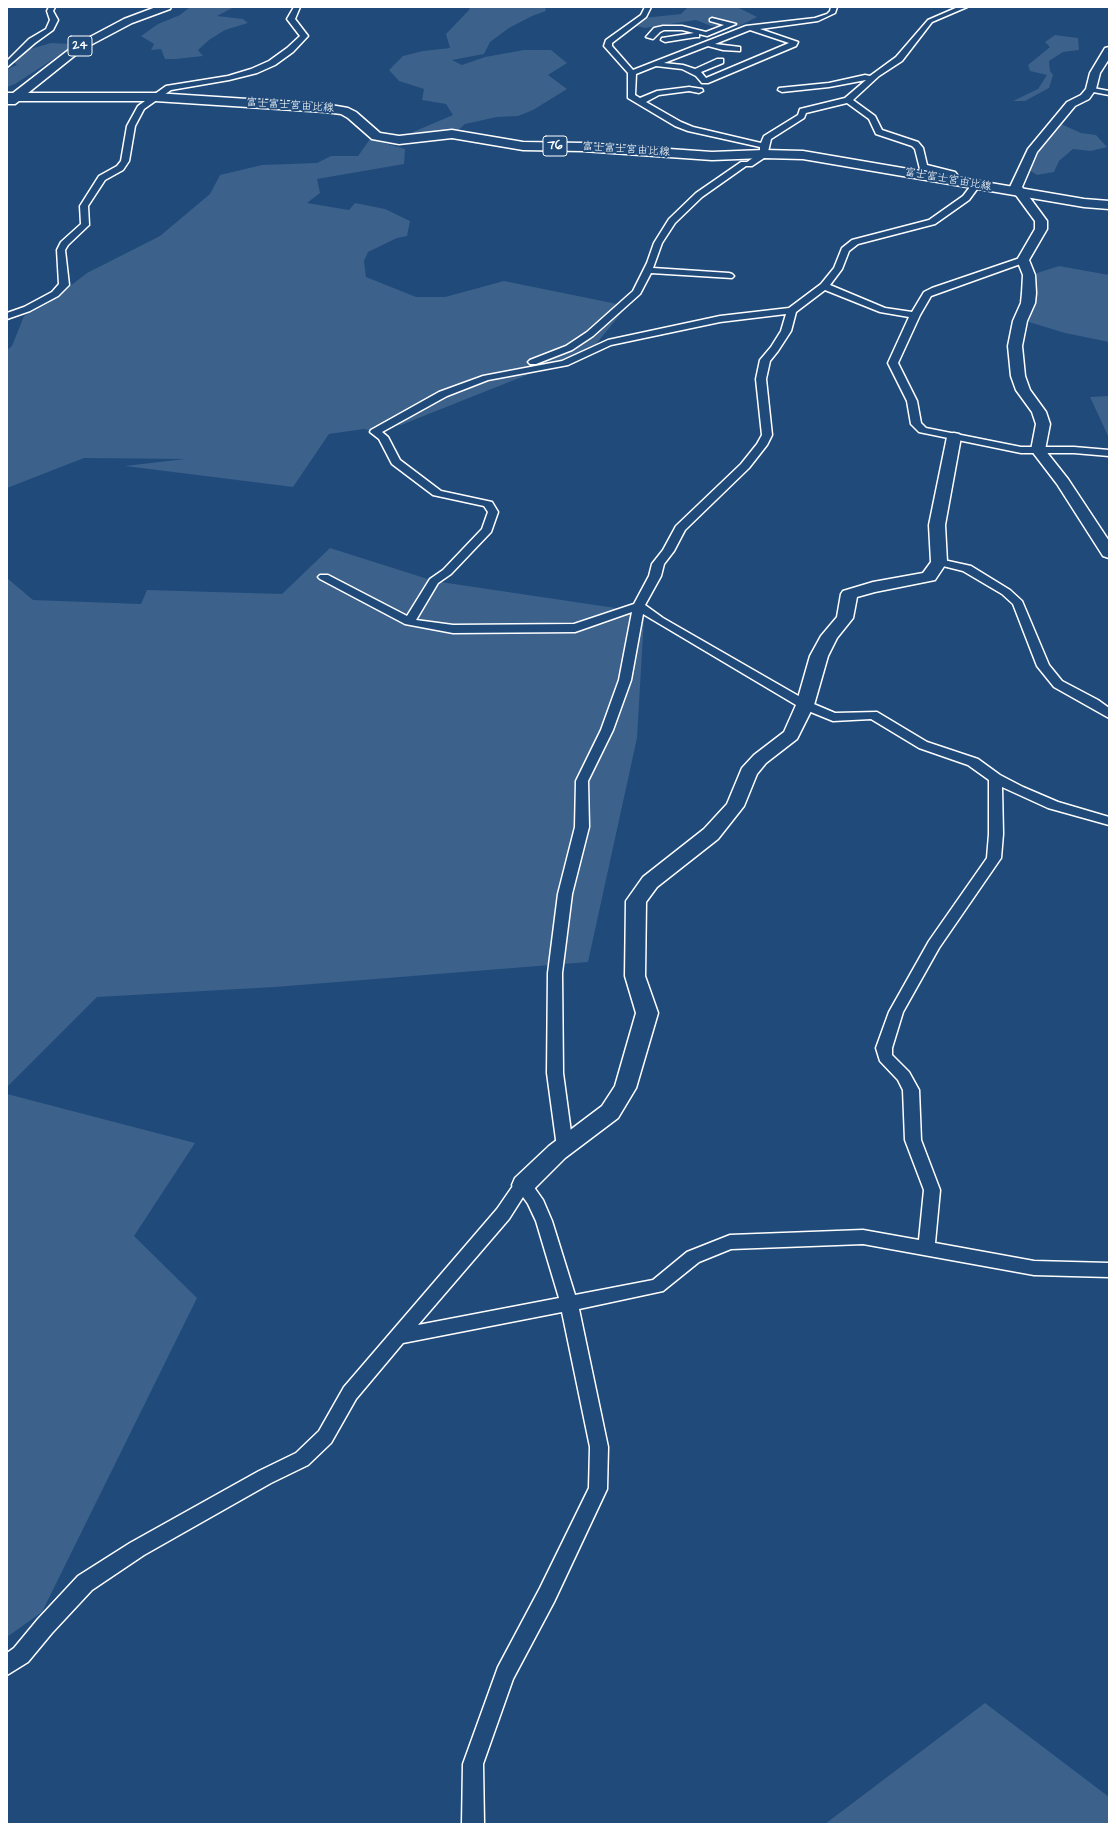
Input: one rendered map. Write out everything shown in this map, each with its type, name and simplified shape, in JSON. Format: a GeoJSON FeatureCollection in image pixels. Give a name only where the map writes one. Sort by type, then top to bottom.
{"type":"FeatureCollection","features":[{"type":"Feature","properties":{"kind":"main road","name":"24"},"geometry":{"type":"LineString","coordinates":[[10,99],[79,47],[128,21],[166,7]]}},
{"type":"Feature","properties":{"kind":"main road","name":"富士富士宮由比線"},"geometry":{"type":"LineString","coordinates":[[10,99],[156,97],[336,109],[352,115],[371,133],[390,139],[410,139],[439,134],[452,134],[492,142],[523,146],[582,147],[712,156],[764,150],[817,157],[1084,203],[1109,205]]}},
{"type":"Feature","properties":{"kind":"street"},"geometry":{"type":"LineString","coordinates":[[7,65],[32,41],[49,30],[54,20],[50,11],[52,7]]}},
{"type":"Feature","properties":{"kind":"street"},"geometry":{"type":"LineString","coordinates":[[7,316],[27,309],[55,294],[64,285],[61,250],[64,244],[85,225],[84,206],[102,178],[120,168],[125,161],[131,126],[141,108],[170,88],[229,78],[254,71],[272,63],[290,50],[304,36],[291,19],[297,7]]}},
{"type":"Feature","properties":{"kind":"street"},"geometry":{"type":"LineString","coordinates":[[648,7],[644,16],[609,42],[608,46],[632,73],[631,96],[678,124],[764,150]]}},
{"type":"Feature","properties":{"kind":"street"},"geometry":{"type":"LineString","coordinates":[[632,73],[749,28],[816,20],[829,15],[833,12],[834,7]]}},
{"type":"Feature","properties":{"kind":"street"},"geometry":{"type":"LineString","coordinates":[[409,622],[434,581],[447,572],[487,530],[493,512],[488,504],[437,493],[396,462],[382,437],[375,432],[443,394],[569,348],[585,338],[636,292],[658,243],[672,221],[699,195],[744,164],[749,164],[764,150],[767,138],[801,116],[803,111],[848,100],[876,74],[899,59],[930,21],[964,7]]}},
{"type":"Feature","properties":{"kind":"street"},"geometry":{"type":"LineString","coordinates":[[665,40],[707,34],[732,24],[712,20]]}},
{"type":"Feature","properties":{"kind":"street"},"geometry":{"type":"LineString","coordinates":[[650,37],[657,30],[682,28],[722,38]]}},
{"type":"Feature","properties":{"kind":"street"},"geometry":{"type":"LineString","coordinates":[[655,65],[683,67],[695,72],[705,80],[793,44],[794,42],[749,28]]}},
{"type":"Feature","properties":{"kind":"street"},"geometry":{"type":"LineString","coordinates":[[707,44],[724,50],[738,49]]}},
{"type":"Feature","properties":{"kind":"street"},"geometry":{"type":"LineString","coordinates":[[1109,50],[1095,73],[1091,89],[1085,97],[1071,104],[1032,151],[1016,187],[1018,192],[1041,221],[1042,229],[1023,260],[927,294],[914,315],[893,363],[912,401],[916,424],[923,430],[1021,450],[1074,450],[1109,452]]}},
{"type":"Feature","properties":{"kind":"street"},"geometry":{"type":"LineString","coordinates":[[695,72],[720,61]]}},
{"type":"Feature","properties":{"kind":"street"},"geometry":{"type":"LineString","coordinates":[[833,75],[838,77],[842,83]]}},
{"type":"Feature","properties":{"kind":"street"},"geometry":{"type":"LineString","coordinates":[[782,90],[842,83],[865,77],[872,79]]}},
{"type":"Feature","properties":{"kind":"street"},"geometry":{"type":"LineString","coordinates":[[639,102],[656,93],[689,89],[699,91]]}},
{"type":"Feature","properties":{"kind":"street"},"geometry":{"type":"LineString","coordinates":[[1091,89],[1109,93]]}},
{"type":"Feature","properties":{"kind":"street"},"geometry":{"type":"LineString","coordinates":[[848,100],[872,118],[879,132],[916,144],[919,148],[923,167],[952,174],[954,176],[953,180]]}},
{"type":"Feature","properties":{"kind":"street"},"geometry":{"type":"LineString","coordinates":[[486,378],[565,362],[608,343],[712,320],[792,311],[824,286],[838,270],[845,250],[855,242],[932,222],[966,198],[976,185]]}},
{"type":"Feature","properties":{"kind":"street"},"geometry":{"type":"LineString","coordinates":[[1023,260],[1029,275],[1029,293],[1028,303],[1020,321],[1015,346],[1018,376],[1023,390],[1039,412],[1043,424],[1038,450],[1063,482],[1109,553]]}},
{"type":"Feature","properties":{"kind":"street"},"geometry":{"type":"LineString","coordinates":[[647,270],[729,276]]}},
{"type":"Feature","properties":{"kind":"street"},"geometry":{"type":"LineString","coordinates":[[824,286],[883,310],[914,315]]}},
{"type":"Feature","properties":{"kind":"street"},"geometry":{"type":"LineString","coordinates":[[565,1147],[555,1073],[555,973],[565,894],[582,827],[582,781],[607,730],[625,680],[639,606],[655,576],[658,564],[668,551],[680,528],[745,466],[768,435],[761,379],[765,360],[775,349],[786,331],[792,311]]}},
{"type":"Feature","properties":{"kind":"street"},"geometry":{"type":"LineString","coordinates":[[7,1665],[21,1654],[85,1583],[137,1549],[265,1477],[302,1459],[325,1437],[350,1393],[503,1214],[523,1185],[557,1152],[610,1112],[625,1088],[647,1013],[635,976],[636,901],[650,882],[711,834],[736,806],[749,772],[760,759],[791,735],[804,705],[819,656],[829,636],[845,618],[849,594],[873,587],[929,577],[939,562],[937,525],[954,437]]}},
{"type":"Feature","properties":{"kind":"street"},"geometry":{"type":"LineString","coordinates":[[939,562],[967,568],[1010,596],[1018,603],[1043,666],[1058,684],[1094,703],[1109,714]]}},
{"type":"Feature","properties":{"kind":"street"},"geometry":{"type":"LineString","coordinates":[[324,577],[409,622],[453,629],[575,628],[639,606]]}},
{"type":"Feature","properties":{"kind":"street"},"geometry":{"type":"LineString","coordinates":[[639,606],[658,620],[725,657],[804,705],[833,717],[873,715],[892,725],[923,745],[973,762],[995,778],[1018,790],[1053,805],[1109,820]]}},
{"type":"Feature","properties":{"kind":"street"},"geometry":{"type":"LineString","coordinates":[[926,1248],[932,1190],[913,1140],[910,1120],[911,1090],[904,1076],[885,1057],[884,1048],[896,1012],[913,982],[943,932],[994,858],[996,834],[995,778]]}},
{"type":"Feature","properties":{"kind":"street"},"geometry":{"type":"LineString","coordinates":[[473,1824],[473,1764],[505,1674],[598,1489],[599,1447],[569,1304],[544,1221],[535,1200],[523,1185]]}},
{"type":"Feature","properties":{"kind":"street"},"geometry":{"type":"LineString","coordinates":[[397,1337],[656,1286],[694,1257],[730,1242],[862,1237],[1034,1268],[1109,1270]]}},
{"type":"Feature","properties":{"kind":"shaded area"},"geometry":{"type":"Polygon","coordinates":[[[190,7],[234,7],[217,16],[243,19],[248,23],[225,30],[209,40],[198,50],[203,56],[165,59],[161,49],[151,50],[154,44],[141,36],[158,24],[180,15],[190,7]]]}},
{"type":"Feature","properties":{"kind":"shaded area"},"geometry":{"type":"Polygon","coordinates":[[[470,7],[545,7],[546,11],[532,16],[509,28],[490,42],[484,54],[452,60],[462,65],[485,57],[524,50],[551,50],[567,63],[548,75],[567,89],[533,110],[518,116],[497,117],[465,124],[457,131],[406,135],[453,115],[446,104],[422,100],[424,89],[399,81],[389,70],[403,56],[423,51],[450,48],[446,34],[469,10],[470,7]]]}},
{"type":"Feature","properties":{"kind":"shaded area"},"geometry":{"type":"Polygon","coordinates":[[[688,7],[741,7],[739,8],[757,17],[739,26],[711,26],[696,20],[645,28],[636,26],[643,18],[681,14],[688,7]]]}},
{"type":"Feature","properties":{"kind":"shaded area"},"geometry":{"type":"Polygon","coordinates":[[[1055,35],[1078,38],[1079,50],[1063,52],[1049,61],[1050,71],[1053,75],[1049,88],[1025,101],[1013,101],[1038,89],[1047,75],[1030,71],[1028,65],[1050,47],[1045,42],[1055,35]]]}},
{"type":"Feature","properties":{"kind":"shaded area"},"geometry":{"type":"Polygon","coordinates":[[[51,43],[73,44],[66,51],[15,84],[7,87],[7,69],[17,65],[11,60],[27,50],[51,43]]]}},
{"type":"Feature","properties":{"kind":"shaded area"},"geometry":{"type":"Polygon","coordinates":[[[1061,124],[1081,133],[1096,135],[1107,147],[1091,151],[1073,149],[1059,161],[1054,172],[1037,175],[1029,170],[1035,156],[1061,124]]]}},
{"type":"Feature","properties":{"kind":"shaded area"},"geometry":{"type":"Polygon","coordinates":[[[370,139],[405,149],[404,164],[317,179],[320,193],[307,203],[349,210],[355,203],[385,209],[410,221],[407,236],[397,238],[368,252],[364,261],[366,277],[416,297],[445,297],[504,281],[627,306],[592,349],[401,425],[385,427],[375,432],[364,429],[329,434],[293,487],[125,466],[185,459],[84,458],[7,488],[7,350],[12,346],[24,316],[47,304],[87,273],[160,236],[210,194],[220,175],[262,165],[317,163],[331,156],[358,156],[370,139]]]}},
{"type":"Feature","properties":{"kind":"shaded area"},"geometry":{"type":"Polygon","coordinates":[[[1059,266],[1109,275],[1109,342],[1065,333],[1029,322],[1037,273],[1059,266]]]}},
{"type":"Feature","properties":{"kind":"shaded area"},"geometry":{"type":"Polygon","coordinates":[[[1109,396],[1109,438],[1090,397],[1109,396]]]}},
{"type":"Feature","properties":{"kind":"shaded area"},"geometry":{"type":"Polygon","coordinates":[[[330,548],[434,581],[622,609],[639,606],[644,618],[637,738],[588,962],[275,987],[97,997],[7,1087],[7,578],[33,600],[141,604],[147,590],[282,594],[330,548]]]}},
{"type":"Feature","properties":{"kind":"shaded area"},"geometry":{"type":"Polygon","coordinates":[[[7,1094],[195,1143],[134,1236],[197,1298],[42,1612],[7,1637],[7,1094]]]}},
{"type":"Feature","properties":{"kind":"shaded area"},"geometry":{"type":"Polygon","coordinates":[[[985,1703],[1109,1797],[1109,1824],[825,1824],[985,1703]]]}}]}
